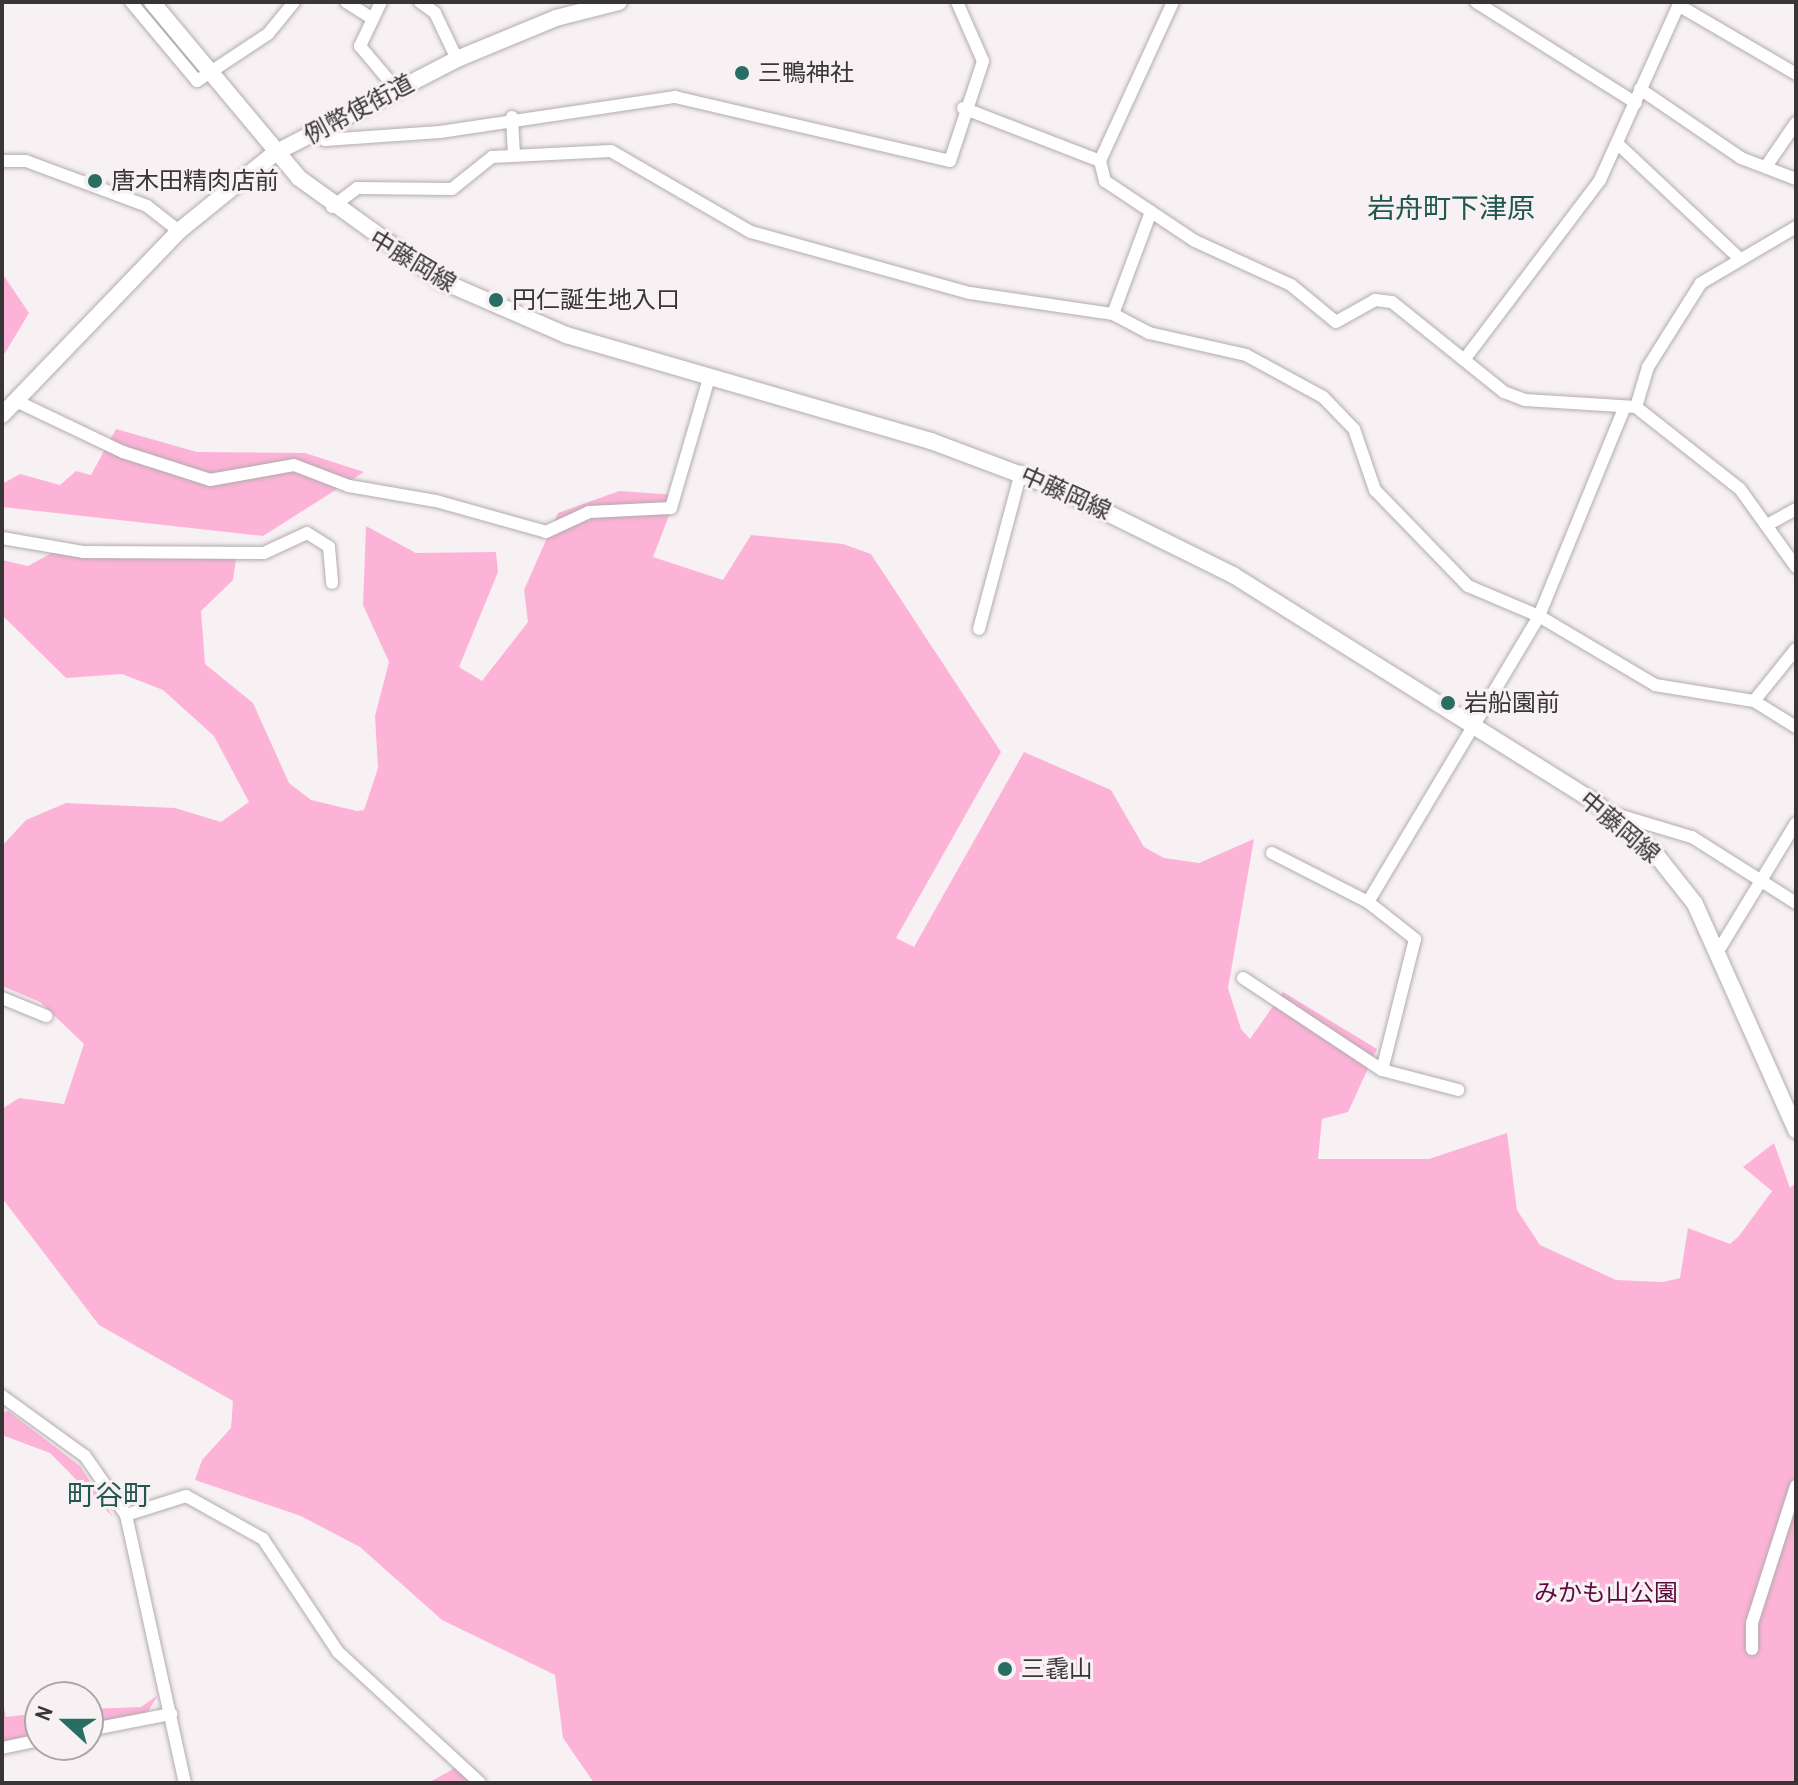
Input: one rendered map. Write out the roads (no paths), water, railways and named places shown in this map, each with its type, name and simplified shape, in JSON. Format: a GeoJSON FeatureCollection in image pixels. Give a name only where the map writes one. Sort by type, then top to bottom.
{"type":"FeatureCollection","features":[{"type":"Feature","properties":{"kind":"main road","name":"中藤岡線"},"geometry":{"type":"LineString","coordinates":[[152,2],[207,75],[275,153],[332,207],[410,263],[494,307],[709,378],[1021,472],[1207,561],[1476,726],[1608,812],[1680,883],[1720,948],[1793,1115]]}},
{"type":"Feature","properties":{"kind":"main road","name":"例幣使街道"},"geometry":{"type":"LineString","coordinates":[[2,415],[179,231],[275,153],[457,59],[556,18],[619,2]]}},
{"type":"Feature","properties":{"kind":"street"},"geometry":{"type":"LineString","coordinates":[[131,2],[188,78],[207,75],[268,34],[294,2]]}},
{"type":"Feature","properties":{"kind":"street"},"geometry":{"type":"LineString","coordinates":[[346,2],[370,17]]}},
{"type":"Feature","properties":{"kind":"street"},"geometry":{"type":"LineString","coordinates":[[381,2],[370,17],[360,46],[396,89]]}},
{"type":"Feature","properties":{"kind":"street"},"geometry":{"type":"LineString","coordinates":[[420,2],[435,13],[457,59]]}},
{"type":"Feature","properties":{"kind":"street"},"geometry":{"type":"LineString","coordinates":[[311,134],[325,140],[440,132],[512,117],[695,99],[950,161],[963,108],[983,61],[957,2]]}},
{"type":"Feature","properties":{"kind":"street"},"geometry":{"type":"LineString","coordinates":[[1173,2],[1100,161],[1105,181],[1151,212],[1291,285],[1336,322],[1375,300],[1392,302],[1464,360],[1525,400],[1630,409],[1740,489],[1769,524],[1796,567]]}},
{"type":"Feature","properties":{"kind":"street"},"geometry":{"type":"LineString","coordinates":[[1476,2],[1636,103]]}},
{"type":"Feature","properties":{"kind":"street"},"geometry":{"type":"LineString","coordinates":[[1464,360],[1619,145],[1640,89],[1679,4],[1796,74]]}},
{"type":"Feature","properties":{"kind":"street"},"geometry":{"type":"LineString","coordinates":[[1640,89],[1741,158],[1767,165],[1796,179]]}},
{"type":"Feature","properties":{"kind":"street"},"geometry":{"type":"LineString","coordinates":[[963,108],[1100,161]]}},
{"type":"Feature","properties":{"kind":"street"},"geometry":{"type":"LineString","coordinates":[[512,117],[514,154]]}},
{"type":"Feature","properties":{"kind":"street"},"geometry":{"type":"LineString","coordinates":[[1767,165],[1796,123]]}},
{"type":"Feature","properties":{"kind":"street"},"geometry":{"type":"LineString","coordinates":[[1619,145],[1739,258]]}},
{"type":"Feature","properties":{"kind":"street"},"geometry":{"type":"LineString","coordinates":[[332,207],[357,188],[452,189],[484,160],[514,154],[611,151],[751,232],[970,293],[1113,314],[1149,333],[1246,355],[1323,397],[1354,429],[1375,490],[1468,586],[1539,616],[1655,685],[1754,701],[1796,727]]}},
{"type":"Feature","properties":{"kind":"street"},"geometry":{"type":"LineString","coordinates":[[2,161],[26,161],[147,206],[179,231]]}},
{"type":"Feature","properties":{"kind":"street"},"geometry":{"type":"LineString","coordinates":[[1113,314],[1151,212]]}},
{"type":"Feature","properties":{"kind":"street"},"geometry":{"type":"LineString","coordinates":[[1368,902],[1539,616],[1648,367],[1689,301],[1714,272],[1796,227]]}},
{"type":"Feature","properties":{"kind":"street"},"geometry":{"type":"LineString","coordinates":[[14,400],[123,452],[210,480],[294,465],[349,486],[436,501],[546,532],[589,512],[671,508],[709,378]]}},
{"type":"Feature","properties":{"kind":"street"},"geometry":{"type":"LineString","coordinates":[[979,629],[1021,472]]}},
{"type":"Feature","properties":{"kind":"street"},"geometry":{"type":"LineString","coordinates":[[1769,524],[1796,509]]}},
{"type":"Feature","properties":{"kind":"street"},"geometry":{"type":"LineString","coordinates":[[2,538],[83,552],[264,553],[307,533],[329,547],[332,583]]}},
{"type":"Feature","properties":{"kind":"street"},"geometry":{"type":"LineString","coordinates":[[1754,701],[1796,649]]}},
{"type":"Feature","properties":{"kind":"street"},"geometry":{"type":"LineString","coordinates":[[1608,812],[1683,833],[1796,903]]}},
{"type":"Feature","properties":{"kind":"street"},"geometry":{"type":"LineString","coordinates":[[1720,948],[1796,823]]}},
{"type":"Feature","properties":{"kind":"street"},"geometry":{"type":"LineString","coordinates":[[1272,853],[1368,902],[1415,939],[1382,1070]]}},
{"type":"Feature","properties":{"kind":"street"},"geometry":{"type":"LineString","coordinates":[[1243,978],[1382,1070],[1458,1090]]}},
{"type":"Feature","properties":{"kind":"street"},"geometry":{"type":"LineString","coordinates":[[2,998],[46,1016]]}},
{"type":"Feature","properties":{"kind":"street"},"geometry":{"type":"LineString","coordinates":[[2,1396],[85,1456],[126,1515],[185,1783]]}},
{"type":"Feature","properties":{"kind":"street"},"geometry":{"type":"LineString","coordinates":[[1752,1649],[1752,1623],[1796,1486]]}},
{"type":"Feature","properties":{"kind":"street"},"geometry":{"type":"LineString","coordinates":[[126,1515],[186,1496],[263,1539],[338,1652],[480,1783]]}},
{"type":"Feature","properties":{"kind":"street"},"geometry":{"type":"LineString","coordinates":[[104,1727],[171,1714]]}},
{"type":"Feature","properties":{"kind":"street"},"geometry":{"type":"LineString","coordinates":[[2,1748],[24,1743]]}},
{"type":"Feature","properties":{"kind":"place","name":"三鴨神社"},"geometry":{"type":"Point","coordinates":[742,73]}},
{"type":"Feature","properties":{"kind":"place","name":"唐木田精肉店前"},"geometry":{"type":"Point","coordinates":[95,181]}},
{"type":"Feature","properties":{"kind":"place","name":"円仁誕生地入口"},"geometry":{"type":"Point","coordinates":[496,300]}},
{"type":"Feature","properties":{"kind":"place","name":"岩船園前"},"geometry":{"type":"Point","coordinates":[1448,703]}},
{"type":"Feature","properties":{"kind":"place","name":"三毳山"},"geometry":{"type":"Point","coordinates":[1005,1669]}},
{"type":"Feature","properties":{"kind":"district","name":"岩舟町下津原"},"geometry":{"type":"Point","coordinates":[1451,208]}},
{"type":"Feature","properties":{"kind":"district","name":"町谷町"},"geometry":{"type":"Point","coordinates":[109,1495]}},
{"type":"Feature","properties":{"kind":"park label","name":"みかも山公園"},"geometry":{"type":"Point","coordinates":[1606,1593]}}]}
